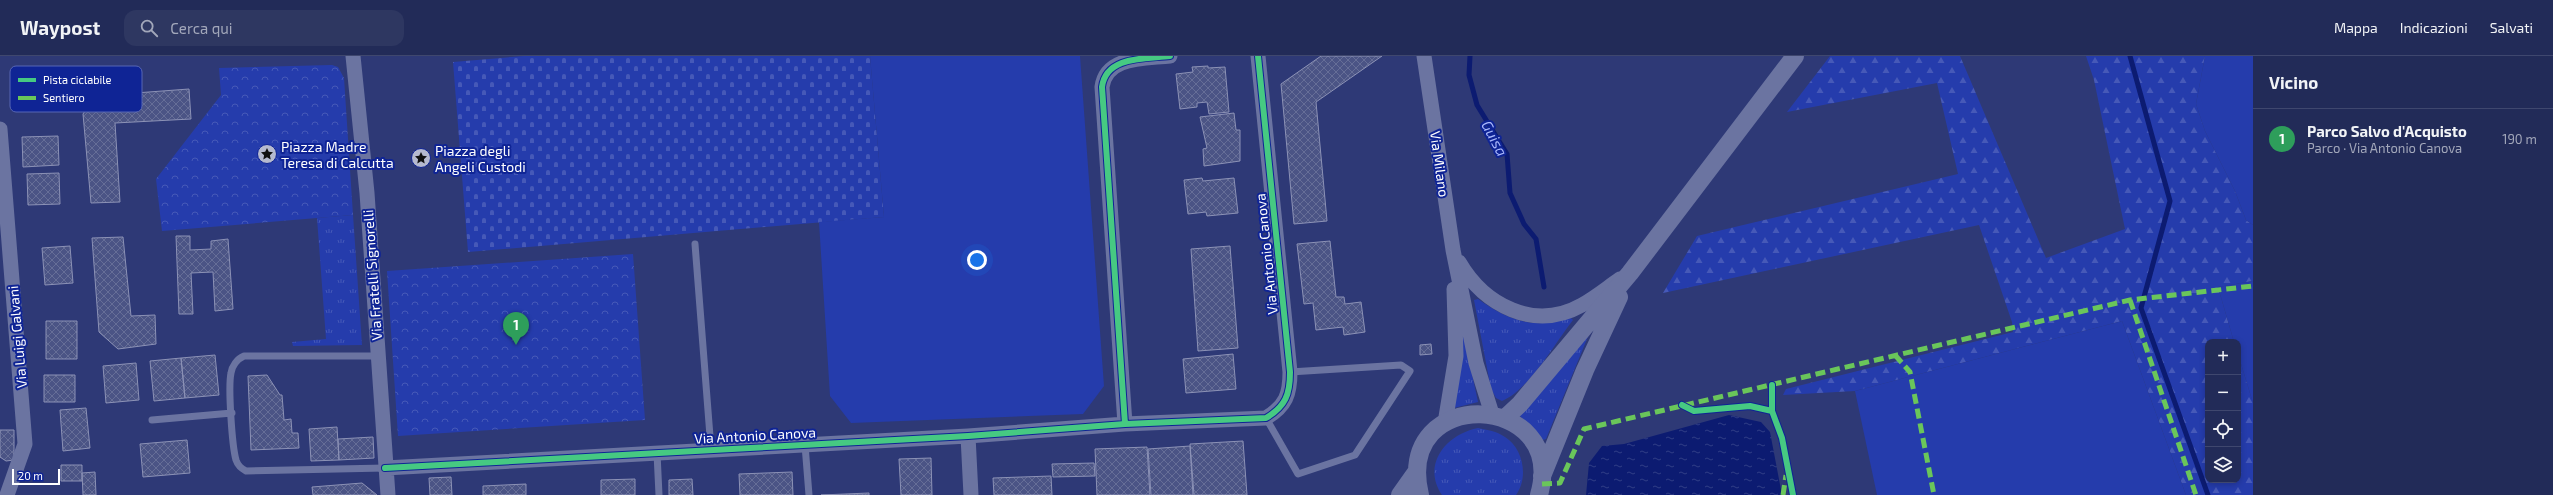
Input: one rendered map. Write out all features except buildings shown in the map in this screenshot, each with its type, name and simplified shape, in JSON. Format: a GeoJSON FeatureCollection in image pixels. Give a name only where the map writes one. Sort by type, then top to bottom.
{"type":"FeatureCollection","features":[{"type":"Feature","properties":{"kind":"street","name":"Via Fratelli Signorelli"},"geometry":{"type":"LineString","coordinates":[[353,56],[366,193],[388,495]]}},
{"type":"Feature","properties":{"kind":"street"},"geometry":{"type":"LineString","coordinates":[[1125,424],[1102,87],[1104,75],[1112,67],[1125,61],[1170,56]]}},
{"type":"Feature","properties":{"kind":"street","name":"Via Antonio Canova"},"geometry":{"type":"LineString","coordinates":[[385,468],[968,436],[1125,424],[1266,418],[1279,411],[1286,402],[1290,386],[1290,372],[1258,56]]}},
{"type":"Feature","properties":{"kind":"street","name":"Via Milano"},"geometry":{"type":"LineString","coordinates":[[1418,56],[1427,78]]}},
{"type":"Feature","properties":{"kind":"street","name":"Via Milano"},"geometry":{"type":"LineString","coordinates":[[1424,56],[1453,250],[1476,363],[1498,416]]}},
{"type":"Feature","properties":{"kind":"street"},"geometry":{"type":"LineString","coordinates":[[1498,416],[1520,404],[1630,273],[1795,56]]}},
{"type":"Feature","properties":{"kind":"street","name":"Via Luigi Galvani"},"geometry":{"type":"LineString","coordinates":[[0,129],[25,444],[7,495]]}},
{"type":"Feature","properties":{"kind":"street"},"geometry":{"type":"LineString","coordinates":[[1453,250],[1466,275],[1491,299],[1512,312],[1533,316],[1557,313],[1581,306],[1630,273]]}},
{"type":"Feature","properties":{"kind":"street","name":"Via Milano"},"geometry":{"type":"LineString","coordinates":[[1445,423],[1456,356],[1453,250]]}},
{"type":"Feature","properties":{"kind":"street"},"geometry":{"type":"LineString","coordinates":[[1539,495],[1542,476],[1585,370],[1630,273]]}},
{"type":"Feature","properties":{"kind":"street"},"geometry":{"type":"LineString","coordinates":[[1400,495],[1417,471],[1426,444],[1436,430],[1445,423],[1468,414],[1498,416],[1524,432],[1532,441],[1538,452],[1542,476]]}},
{"type":"Feature","properties":{"kind":"street"},"geometry":{"type":"LineString","coordinates":[[968,436],[970,495]]}},
{"type":"Feature","properties":{"kind":"street"},"geometry":{"type":"LineString","coordinates":[[1417,471],[1420,495]]}},
{"type":"Feature","properties":{"kind":"lane"},"geometry":{"type":"LineString","coordinates":[[695,244],[711,449]]}},
{"type":"Feature","properties":{"kind":"lane"},"geometry":{"type":"LineString","coordinates":[[378,356],[244,356],[234,365],[231,373],[232,413],[236,458],[240,468],[246,471],[385,468]]}},
{"type":"Feature","properties":{"kind":"lane"},"geometry":{"type":"LineString","coordinates":[[1266,418],[1298,474],[1305,472],[1355,455],[1410,371],[1401,365],[1290,372]]}},
{"type":"Feature","properties":{"kind":"lane"},"geometry":{"type":"LineString","coordinates":[[152,420],[232,413]]}},
{"type":"Feature","properties":{"kind":"lane"},"geometry":{"type":"LineString","coordinates":[[805,444],[809,495]]}},
{"type":"Feature","properties":{"kind":"lane"},"geometry":{"type":"LineString","coordinates":[[657,452],[659,495]]}},
{"type":"Feature","properties":{"kind":"green space"},"geometry":{"type":"Polygon","coordinates":[[[524,56],[870,56],[884,217],[468,252],[453,62],[524,56]]]}},
{"type":"Feature","properties":{"kind":"green space"},"geometry":{"type":"Polygon","coordinates":[[[870,56],[1080,56],[1104,386],[1083,414],[851,423],[830,396],[819,222],[884,217],[870,56]]]}},
{"type":"Feature","properties":{"kind":"green space"},"geometry":{"type":"Polygon","coordinates":[[[1830,56],[1960,56],[2046,258],[2125,229],[2094,80],[2086,56],[2205,56],[2196,104],[2205,131],[2235,191],[2246,220],[2253,225],[2253,281],[2218,287],[2233,339],[2205,339],[2205,483],[2241,483],[2241,364],[2253,403],[2253,495],[2186,495],[2122,321],[1855,391],[1783,395],[1786,389],[2013,332],[2012,322],[1979,225],[1663,293],[1697,236],[1958,174],[1937,83],[1787,112],[1830,56]]]}},
{"type":"Feature","properties":{"kind":"green space"},"geometry":{"type":"Polygon","coordinates":[[[2205,56],[2253,56],[2253,225],[2246,220],[2235,191],[2205,131],[2196,104],[2205,56]]]}},
{"type":"Feature","properties":{"kind":"green space"},"geometry":{"type":"Polygon","coordinates":[[[332,65],[338,67],[344,78],[353,215],[162,231],[156,179],[221,95],[219,68],[332,65]]]}},
{"type":"Feature","properties":{"kind":"green space"},"geometry":{"type":"Polygon","coordinates":[[[353,215],[362,345],[293,346],[292,342],[326,339],[317,218],[353,215]]]}},
{"type":"Feature","properties":{"kind":"green space"},"geometry":{"type":"Polygon","coordinates":[[[633,254],[645,420],[398,436],[387,271],[633,254]]]}},
{"type":"Feature","properties":{"kind":"green space"},"geometry":{"type":"Polygon","coordinates":[[[2253,281],[2253,403],[2241,364],[2241,339],[2233,339],[2218,287],[2253,281]]]}},
{"type":"Feature","properties":{"kind":"green space"},"geometry":{"type":"Polygon","coordinates":[[[1478,299],[1499,312],[1522,321],[1545,323],[1557,321],[1569,316],[1573,320],[1532,377],[1512,395],[1502,401],[1496,398],[1491,389],[1474,300],[1478,299]]]}},
{"type":"Feature","properties":{"kind":"green space"},"geometry":{"type":"Polygon","coordinates":[[[2122,321],[2186,495],[1877,495],[1855,391],[2122,321]]]}},
{"type":"Feature","properties":{"kind":"green space"},"geometry":{"type":"Polygon","coordinates":[[[1461,323],[1478,402],[1454,408],[1461,323]]]}},
{"type":"Feature","properties":{"kind":"green space"},"geometry":{"type":"Polygon","coordinates":[[[1589,334],[1546,439],[1543,440],[1519,415],[1589,334]]]}},
{"type":"Feature","properties":{"kind":"green space"},"geometry":{"type":"Polygon","coordinates":[[[1478,428],[1502,435],[1511,442],[1520,455],[1523,472],[1520,488],[1516,495],[1442,495],[1436,483],[1434,472],[1440,452],[1456,437],[1467,431],[1478,428]]]}},
{"type":"Feature","properties":{"kind":"water"},"geometry":{"type":"Polygon","coordinates":[[[1729,415],[1761,422],[1770,432],[1782,495],[1586,495],[1589,463],[1602,446],[1624,444],[1729,415]]]}},
{"type":"Feature","properties":{"kind":"waterway","name":"Guisa"},"geometry":{"type":"LineString","coordinates":[[1470,56],[1469,75],[1477,105],[1507,154],[1510,193],[1524,224],[1536,239],[1544,287]]}},
{"type":"Feature","properties":{"kind":"waterway"},"geometry":{"type":"LineString","coordinates":[[2130,56],[2170,201],[2141,308],[2208,495]]}},
{"type":"Feature","properties":{"kind":"marked path"},"geometry":{"type":"LineString","coordinates":[[1542,484],[1560,483],[1584,429],[2130,300],[2253,286]]}},
{"type":"Feature","properties":{"kind":"marked path"},"geometry":{"type":"LineString","coordinates":[[2130,300],[2196,495]]}},
{"type":"Feature","properties":{"kind":"marked path"},"geometry":{"type":"LineString","coordinates":[[1895,355],[1910,372],[1934,495]]}},
{"type":"Feature","properties":{"kind":"marked path"},"geometry":{"type":"LineString","coordinates":[[1783,495],[1786,475]]}},
{"type":"Feature","properties":{"kind":"cycle path"},"geometry":{"type":"LineString","coordinates":[[385,468],[968,436],[1125,424],[1102,87],[1105,77],[1118,64],[1138,59],[1170,56]]}},
{"type":"Feature","properties":{"kind":"cycle path"},"geometry":{"type":"LineString","coordinates":[[1125,424],[1266,418],[1278,409],[1286,399],[1289,387],[1290,372],[1258,56]]}},
{"type":"Feature","properties":{"kind":"cycle path"},"geometry":{"type":"LineString","coordinates":[[1772,385],[1772,411],[1782,438],[1793,495]]}},
{"type":"Feature","properties":{"kind":"cycle path"},"geometry":{"type":"LineString","coordinates":[[1682,405],[1694,411],[1750,406],[1772,411]]}},
{"type":"Feature","properties":{"kind":"place","name":"Piazza Madre Teresa di Calcutta"},"geometry":{"type":"Point","coordinates":[267,154]}},
{"type":"Feature","properties":{"kind":"place","name":"Piazza degli Angeli Custodi"},"geometry":{"type":"Point","coordinates":[421,158]}},
{"type":"Feature","properties":{"kind":"place","name":"Parco Salvo d'Acquisto"},"geometry":{"type":"Point","coordinates":[516,345]}}]}
